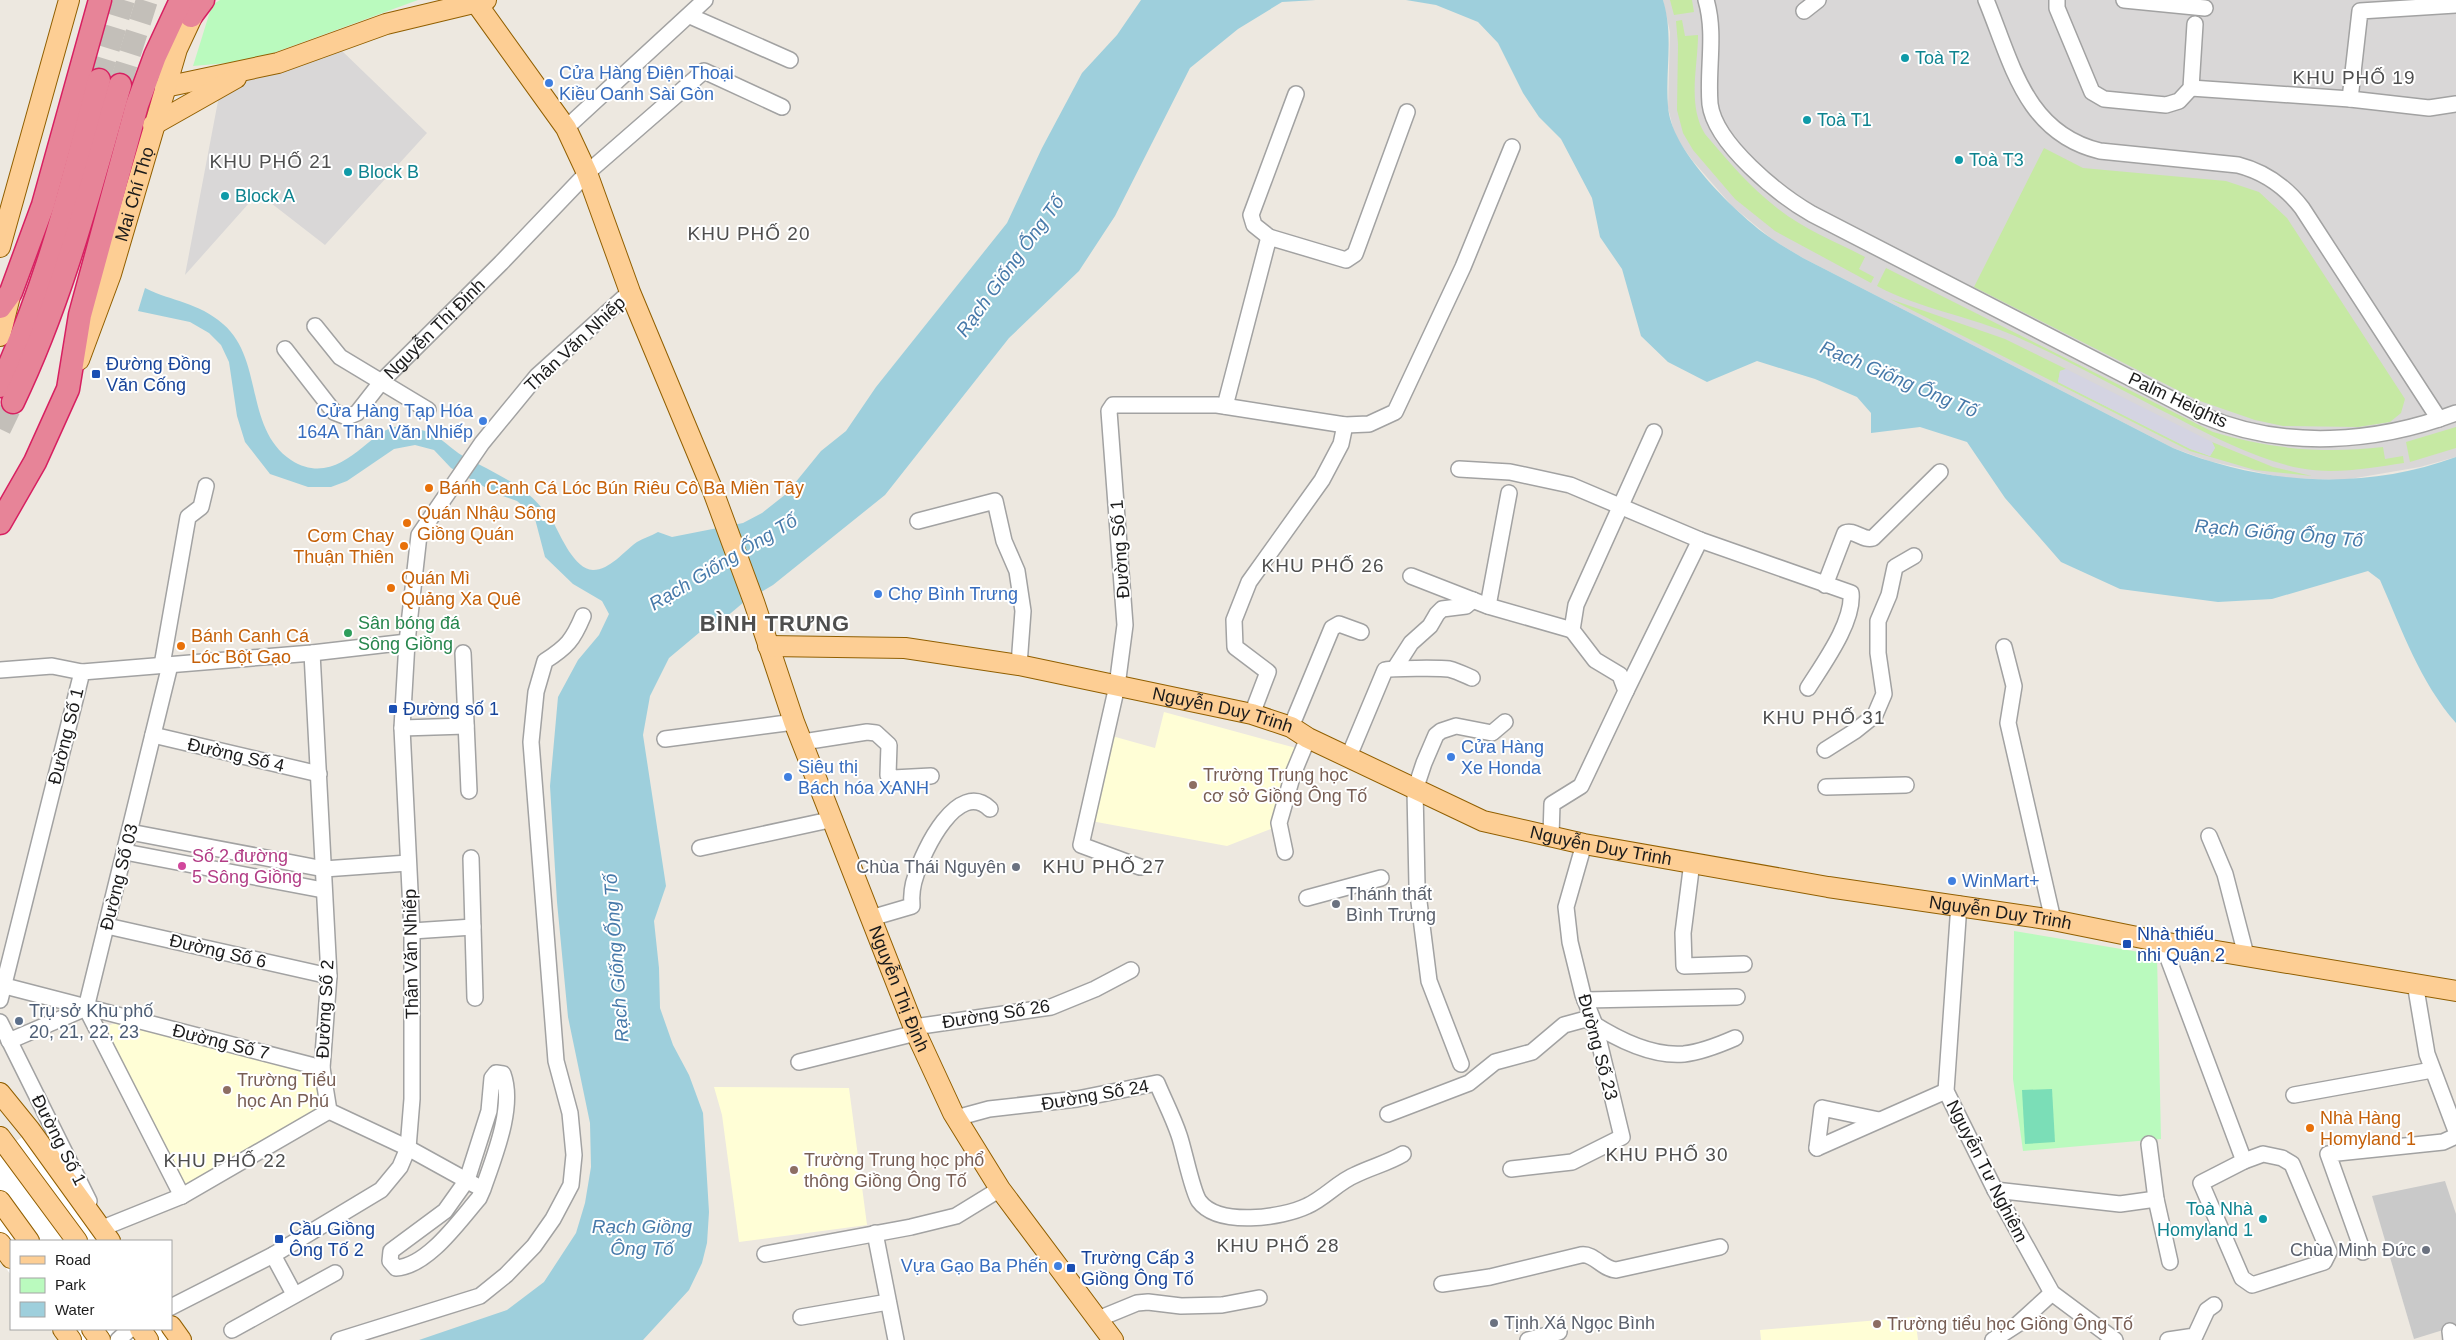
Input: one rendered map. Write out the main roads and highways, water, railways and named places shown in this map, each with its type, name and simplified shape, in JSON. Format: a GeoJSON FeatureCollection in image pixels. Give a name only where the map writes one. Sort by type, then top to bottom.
{"type":"FeatureCollection","features":[{"type":"Feature","properties":{"kind":"highway"},"geometry":{"type":"LineString","coordinates":[[5,299],[42,206],[100,0]]}},
{"type":"Feature","properties":{"kind":"highway","name":"Mai Chí Thọ"},"geometry":{"type":"LineString","coordinates":[[0,523],[34,462],[68,389],[80,315],[137,105],[155,56],[194,4]]}},
{"type":"Feature","properties":{"kind":"highway"},"geometry":{"type":"LineString","coordinates":[[7,394],[36,298],[110,83]]}},
{"type":"Feature","properties":{"kind":"main road"},"geometry":{"type":"LineString","coordinates":[[0,247],[70,0]]}},
{"type":"Feature","properties":{"kind":"main road"},"geometry":{"type":"LineString","coordinates":[[165,87],[278,63],[386,24],[478,1]]}},
{"type":"Feature","properties":{"kind":"main road","name":"Nguyễn Thị Định"},"geometry":{"type":"LineString","coordinates":[[478,1],[566,128],[587,173],[630,292],[713,491],[754,602],[794,722],[834,819],[915,1030],[956,1118],[1000,1189],[1113,1340]]}},
{"type":"Feature","properties":{"kind":"main road","name":"Mai Chí Thọ"},"geometry":{"type":"LineString","coordinates":[[68,389],[111,274],[176,49],[194,4]]}},
{"type":"Feature","properties":{"kind":"main road"},"geometry":{"type":"LineString","coordinates":[[153,125],[253,68]]}},
{"type":"Feature","properties":{"kind":"main road"},"geometry":{"type":"LineString","coordinates":[[0,336],[5,299]]}},
{"type":"Feature","properties":{"kind":"main road","name":"Nguyễn Duy Trinh"},"geometry":{"type":"LineString","coordinates":[[768,646],[904,648],[1020,665],[1252,714],[1291,727],[1308,738],[1483,821],[1584,844],[1828,886],[1959,904],[2053,920],[2162,942],[2456,990]]}},
{"type":"Feature","properties":{"kind":"main road"},"geometry":{"type":"LineString","coordinates":[[0,1093],[15,1137],[106,1238]]}},
{"type":"Feature","properties":{"kind":"main road"},"geometry":{"type":"LineString","coordinates":[[0,1106],[15,1137],[76,1240]]}},
{"type":"Feature","properties":{"kind":"main road"},"geometry":{"type":"LineString","coordinates":[[0,1201],[28,1240]]}},
{"type":"Feature","properties":{"kind":"main road"},"geometry":{"type":"LineString","coordinates":[[0,1242],[10,1257]]}},
{"type":"Feature","properties":{"kind":"main road"},"geometry":{"type":"LineString","coordinates":[[172,1327],[181,1340]]}},
{"type":"Feature","properties":{"kind":"main road"},"geometry":{"type":"LineString","coordinates":[[163,1330],[171,1340]]}},
{"type":"Feature","properties":{"kind":"water","name":"Rạch Giồng Ông Tố"},"geometry":{"type":"Polygon","coordinates":[[[1141,0],[1316,0],[1282,2],[1238,29],[1190,68],[1115,216],[1079,271],[1009,338],[885,495],[773,585],[744,602],[725,618],[700,632],[669,658],[650,696],[643,735],[666,886],[654,921],[659,968],[660,1008],[673,1045],[689,1075],[703,1113],[709,1212],[707,1243],[702,1263],[689,1290],[643,1340],[419,1340],[507,1310],[544,1282],[576,1233],[585,1203],[591,1167],[590,1123],[568,1017],[557,902],[550,786],[558,697],[578,660],[599,635],[609,614],[602,601],[573,584],[545,557],[534,515],[517,501],[497,494],[451,468],[434,450],[415,445],[394,449],[347,481],[331,487],[308,487],[270,474],[245,442],[237,416],[229,362],[221,345],[209,333],[190,322],[138,311],[145,288],[204,311],[223,324],[236,339],[250,374],[266,430],[276,446],[291,460],[309,468],[326,468],[341,462],[391,428],[402,427],[425,431],[433,434],[463,456],[505,478],[524,491],[553,522],[574,558],[586,568],[599,569],[611,564],[637,542],[658,532],[672,537],[743,523],[762,513],[786,494],[821,451],[846,431],[876,387],[1007,223],[1042,148],[1082,73],[1117,35],[1141,0]]]}},
{"type":"Feature","properties":{"kind":"water","name":"Rạch Giống Ống Tố"},"geometry":{"type":"Polygon","coordinates":[[[1406,0],[1663,0],[1669,40],[1667,93],[1671,123],[1679,141],[1691,159],[1736,210],[1765,234],[1803,258],[2173,448],[2243,470],[2278,476],[2314,479],[2350,479],[2385,475],[2421,468],[2456,457],[2456,723],[2443,707],[2422,673],[2380,580],[2368,571],[2272,599],[2218,602],[2120,589],[2061,562],[2005,498],[1967,442],[1920,427],[1871,433],[1871,413],[1857,397],[1815,379],[1757,361],[1707,382],[1668,362],[1641,336],[1622,269],[1600,237],[1592,198],[1561,139],[1539,117],[1523,93],[1498,43],[1478,22],[1436,5],[1406,0]]]}},
{"type":"Feature","properties":{"kind":"tunnel"},"geometry":{"type":"LineString","coordinates":[[99,80],[124,0]]}},
{"type":"Feature","properties":{"kind":"tunnel"},"geometry":{"type":"LineString","coordinates":[[120,85],[147,0]]}},
{"type":"Feature","properties":{"kind":"tunnel"},"geometry":{"type":"LineString","coordinates":[[0,429],[13,402]]}},
{"type":"Feature","properties":{"kind":"place","name":"Toà T2"},"geometry":{"type":"Point","coordinates":[1905,58]}},
{"type":"Feature","properties":{"kind":"place","name":"Cửa Hàng Điện Thoại Kiều Oanh Sài Gòn"},"geometry":{"type":"Point","coordinates":[549,83]}},
{"type":"Feature","properties":{"kind":"place","name":"Toà T1"},"geometry":{"type":"Point","coordinates":[1807,120]}},
{"type":"Feature","properties":{"kind":"place","name":"Toà T3"},"geometry":{"type":"Point","coordinates":[1959,160]}},
{"type":"Feature","properties":{"kind":"place","name":"Block B"},"geometry":{"type":"Point","coordinates":[348,172]}},
{"type":"Feature","properties":{"kind":"place","name":"Block A"},"geometry":{"type":"Point","coordinates":[225,196]}},
{"type":"Feature","properties":{"kind":"place","name":"Đường Đồng Văn Cống"},"geometry":{"type":"Point","coordinates":[96,374]}},
{"type":"Feature","properties":{"kind":"place","name":"Cửa Hàng Tạp Hóa 164A Thân Văn Nhiếp"},"geometry":{"type":"Point","coordinates":[483,421]}},
{"type":"Feature","properties":{"kind":"place","name":"Bánh Canh Cá Lóc Bún Riêu Cô Ba Miền Tây"},"geometry":{"type":"Point","coordinates":[429,488]}},
{"type":"Feature","properties":{"kind":"place","name":"Quán Nhậu Sông Giồng Quán"},"geometry":{"type":"Point","coordinates":[407,523]}},
{"type":"Feature","properties":{"kind":"place","name":"Cơm Chay Thuận Thiên"},"geometry":{"type":"Point","coordinates":[404,546]}},
{"type":"Feature","properties":{"kind":"place","name":"Quán Mì Quảng Xa Quê"},"geometry":{"type":"Point","coordinates":[391,588]}},
{"type":"Feature","properties":{"kind":"place","name":"Chợ Bình Trưng"},"geometry":{"type":"Point","coordinates":[878,594]}},
{"type":"Feature","properties":{"kind":"place","name":"Sân bóng đá Sông Giồng"},"geometry":{"type":"Point","coordinates":[348,633]}},
{"type":"Feature","properties":{"kind":"place","name":"Bánh Canh Cá Lóc Bột Gạo"},"geometry":{"type":"Point","coordinates":[181,646]}},
{"type":"Feature","properties":{"kind":"place","name":"Đường số 1"},"geometry":{"type":"Point","coordinates":[393,709]}},
{"type":"Feature","properties":{"kind":"place","name":"Cửa Hàng Xe Honda"},"geometry":{"type":"Point","coordinates":[1451,757]}},
{"type":"Feature","properties":{"kind":"place","name":"Siêu thị Bách hóa XANH"},"geometry":{"type":"Point","coordinates":[788,777]}},
{"type":"Feature","properties":{"kind":"place","name":"Trường Trung học cơ sở Giồng Ông Tố"},"geometry":{"type":"Point","coordinates":[1193,785]}},
{"type":"Feature","properties":{"kind":"place","name":"Số 2 đường 5 Sông Giồng"},"geometry":{"type":"Point","coordinates":[182,866]}},
{"type":"Feature","properties":{"kind":"place","name":"Chùa Thái Nguyên"},"geometry":{"type":"Point","coordinates":[1016,867]}},
{"type":"Feature","properties":{"kind":"place","name":"WinMart+"},"geometry":{"type":"Point","coordinates":[1952,881]}},
{"type":"Feature","properties":{"kind":"place","name":"Thánh thất Bình Trưng"},"geometry":{"type":"Point","coordinates":[1336,904]}},
{"type":"Feature","properties":{"kind":"place","name":"Nhà thiếu nhi Quận 2"},"geometry":{"type":"Point","coordinates":[2127,944]}},
{"type":"Feature","properties":{"kind":"place","name":"Trụ sở Khu phố 20, 21, 22, 23"},"geometry":{"type":"Point","coordinates":[19,1021]}},
{"type":"Feature","properties":{"kind":"place","name":"Trường Tiểu học An Phú"},"geometry":{"type":"Point","coordinates":[227,1090]}},
{"type":"Feature","properties":{"kind":"place","name":"Nhà Hàng Homyland 1"},"geometry":{"type":"Point","coordinates":[2310,1128]}},
{"type":"Feature","properties":{"kind":"place","name":"Trường Trung học phổ thông Giồng Ông Tố"},"geometry":{"type":"Point","coordinates":[794,1170]}},
{"type":"Feature","properties":{"kind":"place","name":"Toà Nhà Homyland 1"},"geometry":{"type":"Point","coordinates":[2263,1219]}},
{"type":"Feature","properties":{"kind":"place","name":"Cầu Giồng Ông Tố 2"},"geometry":{"type":"Point","coordinates":[279,1239]}},
{"type":"Feature","properties":{"kind":"place","name":"Chùa Minh Đức"},"geometry":{"type":"Point","coordinates":[2426,1250]}},
{"type":"Feature","properties":{"kind":"place","name":"Vựa Gạo Ba Phến"},"geometry":{"type":"Point","coordinates":[1058,1266]}},
{"type":"Feature","properties":{"kind":"place","name":"Trường Cấp 3 Giồng Ông Tố"},"geometry":{"type":"Point","coordinates":[1071,1268]}},
{"type":"Feature","properties":{"kind":"place","name":"Tịnh Xá Ngọc Bình"},"geometry":{"type":"Point","coordinates":[1494,1323]}},
{"type":"Feature","properties":{"kind":"place","name":"Trường tiểu học Giồng Ông Tố"},"geometry":{"type":"Point","coordinates":[1877,1324]}},
{"type":"Feature","properties":{"kind":"district","name":"KHU PHỐ 19"},"geometry":{"type":"Point","coordinates":[2354,77]}},
{"type":"Feature","properties":{"kind":"district","name":"KHU PHỐ 21"},"geometry":{"type":"Point","coordinates":[271,161]}},
{"type":"Feature","properties":{"kind":"district","name":"KHU PHỐ 20"},"geometry":{"type":"Point","coordinates":[749,233]}},
{"type":"Feature","properties":{"kind":"district","name":"KHU PHỐ 26"},"geometry":{"type":"Point","coordinates":[1323,565]}},
{"type":"Feature","properties":{"kind":"district","name":"BÌNH TRƯNG"},"geometry":{"type":"Point","coordinates":[775,623]}},
{"type":"Feature","properties":{"kind":"district","name":"KHU PHỐ 31"},"geometry":{"type":"Point","coordinates":[1824,717]}},
{"type":"Feature","properties":{"kind":"district","name":"KHU PHỐ 27"},"geometry":{"type":"Point","coordinates":[1104,866]}},
{"type":"Feature","properties":{"kind":"district","name":"KHU PHỐ 30"},"geometry":{"type":"Point","coordinates":[1667,1154]}},
{"type":"Feature","properties":{"kind":"district","name":"KHU PHỐ 22"},"geometry":{"type":"Point","coordinates":[225,1160]}},
{"type":"Feature","properties":{"kind":"district","name":"KHU PHỐ 28"},"geometry":{"type":"Point","coordinates":[1278,1245]}}]}
